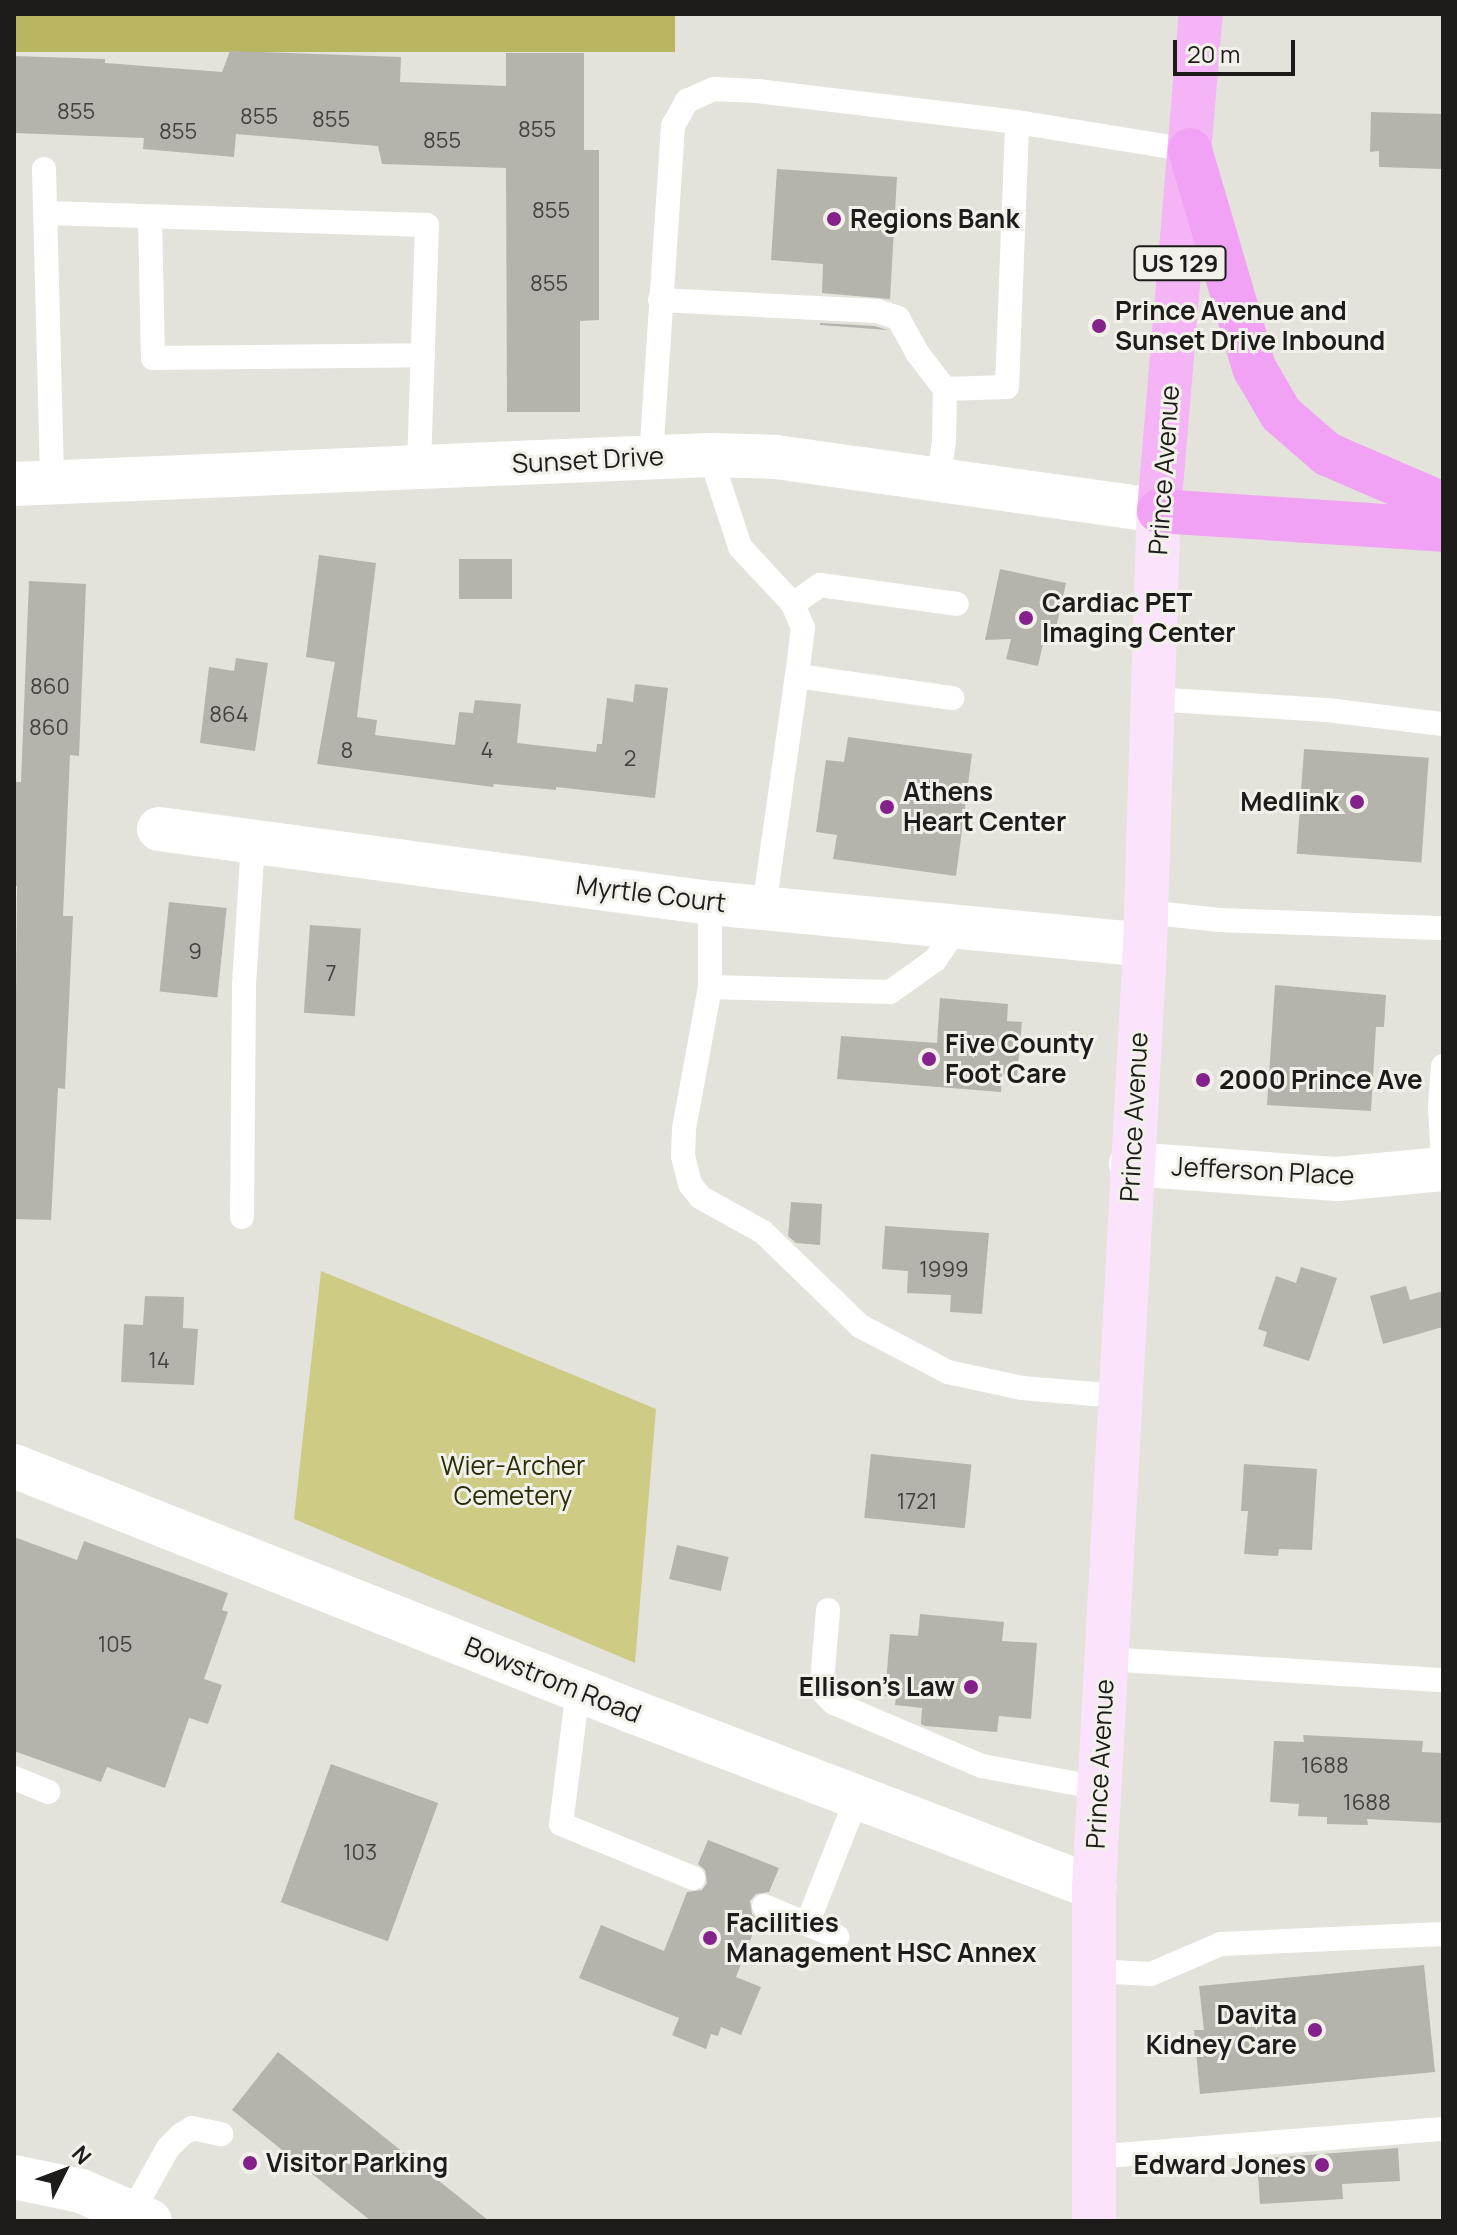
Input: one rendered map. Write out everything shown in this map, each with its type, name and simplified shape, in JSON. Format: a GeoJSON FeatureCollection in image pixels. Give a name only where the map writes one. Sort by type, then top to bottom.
{"type":"FeatureCollection","features":[{"type":"Feature","properties":{"kind":"highway","name":"Prince Avenue"},"geometry":{"type":"LineString","coordinates":[[1159,511],[1201,14]]}},
{"type":"Feature","properties":{"kind":"highway"},"geometry":{"type":"LineString","coordinates":[[1190,150],[1254,368],[1281,414],[1327,454],[1443,504]]}},
{"type":"Feature","properties":{"kind":"highway"},"geometry":{"type":"LineString","coordinates":[[1159,511],[1443,530]]}},
{"type":"Feature","properties":{"kind":"main road","name":"Prince Avenue"},"geometry":{"type":"LineString","coordinates":[[1094,2221],[1094,1888],[1145,929],[1159,511]]}},
{"type":"Feature","properties":{"kind":"street","name":"Sunset Drive"},"geometry":{"type":"LineString","coordinates":[[33,483],[710,455],[776,457],[1159,511]]}},
{"type":"Feature","properties":{"kind":"street","name":"Myrtle Court"},"geometry":{"type":"LineString","coordinates":[[159,829],[710,903],[958,927],[1145,929]]}},
{"type":"Feature","properties":{"kind":"street","name":"Jefferson Place"},"geometry":{"type":"LineString","coordinates":[[1131,1164],[1337,1179],[1443,1168]]}},
{"type":"Feature","properties":{"kind":"street","name":"Bowstrom Road"},"geometry":{"type":"LineString","coordinates":[[14,1466],[578,1690],[1094,1888]]}},
{"type":"Feature","properties":{"kind":"street"},"geometry":{"type":"LineString","coordinates":[[14,2177],[81,2191],[141,2216]]}},
{"type":"Feature","properties":{"kind":"lane"},"geometry":{"type":"LineString","coordinates":[[651,457],[673,126],[687,101],[714,89],[757,91],[1017,122],[1190,150]]}},
{"type":"Feature","properties":{"kind":"lane"},"geometry":{"type":"LineString","coordinates":[[945,389],[1007,387],[1017,122]]}},
{"type":"Feature","properties":{"kind":"lane"},"geometry":{"type":"LineString","coordinates":[[33,483],[46,213],[44,169]]}},
{"type":"Feature","properties":{"kind":"lane"},"geometry":{"type":"LineString","coordinates":[[46,213],[427,225],[419,467]]}},
{"type":"Feature","properties":{"kind":"lane"},"geometry":{"type":"LineString","coordinates":[[150,217],[153,358],[423,355]]}},
{"type":"Feature","properties":{"kind":"lane"},"geometry":{"type":"LineString","coordinates":[[660,300],[877,311],[898,318],[918,354],[945,389],[944,441],[938,480]]}},
{"type":"Feature","properties":{"kind":"lane"},"geometry":{"type":"LineString","coordinates":[[710,455],[740,547],[793,604],[803,628],[764,907]]}},
{"type":"Feature","properties":{"kind":"lane"},"geometry":{"type":"LineString","coordinates":[[793,604],[820,585],[957,604]]}},
{"type":"Feature","properties":{"kind":"lane"},"geometry":{"type":"LineString","coordinates":[[797,676],[952,698]]}},
{"type":"Feature","properties":{"kind":"lane"},"geometry":{"type":"LineString","coordinates":[[1152,699],[1327,710],[1443,724]]}},
{"type":"Feature","properties":{"kind":"lane"},"geometry":{"type":"LineString","coordinates":[[242,1217],[244,985],[253,841]]}},
{"type":"Feature","properties":{"kind":"lane"},"geometry":{"type":"LineString","coordinates":[[710,903],[710,987],[703,1041],[684,1129],[683,1156],[690,1184],[700,1197],[763,1232],[860,1326],[948,1372],[1022,1388],[1119,1396]]}},
{"type":"Feature","properties":{"kind":"lane"},"geometry":{"type":"LineString","coordinates":[[1145,929],[1220,920],[1443,928]]}},
{"type":"Feature","properties":{"kind":"lane"},"geometry":{"type":"LineString","coordinates":[[710,987],[890,992],[935,960],[958,927]]}},
{"type":"Feature","properties":{"kind":"lane"},"geometry":{"type":"LineString","coordinates":[[1443,1066],[1440,1106],[1443,1168]]}},
{"type":"Feature","properties":{"kind":"lane"},"geometry":{"type":"LineString","coordinates":[[828,1610],[822,1681],[825,1694],[834,1703],[982,1766],[1100,1788]]}},
{"type":"Feature","properties":{"kind":"lane"},"geometry":{"type":"LineString","coordinates":[[1105,1659],[1443,1680]]}},
{"type":"Feature","properties":{"kind":"lane"},"geometry":{"type":"LineString","coordinates":[[578,1690],[561,1824],[693,1878]]}},
{"type":"Feature","properties":{"kind":"lane"},"geometry":{"type":"LineString","coordinates":[[14,1778],[48,1792]]}},
{"type":"Feature","properties":{"kind":"lane"},"geometry":{"type":"LineString","coordinates":[[807,1924],[857,1798]]}},
{"type":"Feature","properties":{"kind":"lane"},"geometry":{"type":"LineString","coordinates":[[764,1906],[837,1937]]}},
{"type":"Feature","properties":{"kind":"lane"},"geometry":{"type":"LineString","coordinates":[[1092,1971],[1151,1974],[1221,1944],[1443,1934]]}},
{"type":"Feature","properties":{"kind":"lane"},"geometry":{"type":"LineString","coordinates":[[141,2216],[168,2148],[192,2128],[221,2134]]}},
{"type":"Feature","properties":{"kind":"lane"},"geometry":{"type":"LineString","coordinates":[[1093,2157],[1443,2129]]}},
{"type":"Feature","properties":{"kind":"green space","name":"Wier-Archer Cemetery"},"geometry":{"type":"Polygon","coordinates":[[[321,1271],[656,1409],[635,1663],[294,1519],[321,1271]]]}},
{"type":"Feature","properties":{"kind":"shaded area"},"geometry":{"type":"Polygon","coordinates":[[[14,14],[675,14],[675,52],[14,52],[14,14]]]}},
{"type":"Feature","properties":{"kind":"building"},"geometry":{"type":"Polygon","coordinates":[[[230,51],[401,57],[400,82],[506,86],[506,53],[584,53],[584,150],[599,150],[599,320],[580,321],[580,412],[507,412],[506,168],[382,164],[378,146],[236,134],[234,157],[143,149],[144,138],[14,133],[14,56],[105,59],[105,63],[222,72],[230,51]]]}},
{"type":"Feature","properties":{"kind":"building"},"geometry":{"type":"Polygon","coordinates":[[[1371,112],[1443,114],[1443,169],[1379,167],[1379,151],[1370,152],[1371,112]]]}},
{"type":"Feature","properties":{"kind":"building","name":"Regions Bank"},"geometry":{"type":"Polygon","coordinates":[[[777,169],[897,177],[890,299],[822,293],[823,264],[771,260],[777,169]]]}},
{"type":"Feature","properties":{"kind":"building"},"geometry":{"type":"Polygon","coordinates":[[[820,325],[874,326],[888,330],[820,325]]]}},
{"type":"Feature","properties":{"kind":"building"},"geometry":{"type":"Polygon","coordinates":[[[319,555],[376,563],[357,717],[377,720],[375,735],[455,745],[459,712],[473,713],[475,700],[521,704],[517,743],[596,752],[597,744],[602,744],[607,698],[633,702],[635,684],[668,688],[655,798],[556,787],[556,790],[494,784],[493,787],[317,764],[335,662],[306,657],[319,555]]]}},
{"type":"Feature","properties":{"kind":"building"},"geometry":{"type":"Polygon","coordinates":[[[459,559],[512,559],[512,599],[459,599],[459,559]]]}},
{"type":"Feature","properties":{"kind":"building","name":"Cardiac PET Imaging Center"},"geometry":{"type":"Polygon","coordinates":[[[1000,569],[1066,583],[1056,628],[1047,626],[1038,666],[1006,659],[1011,639],[985,640],[1000,569]]]}},
{"type":"Feature","properties":{"kind":"building"},"geometry":{"type":"Polygon","coordinates":[[[29,581],[86,584],[79,756],[70,755],[63,916],[73,916],[65,1089],[58,1088],[51,1220],[14,1219],[17,886],[14,886],[14,782],[21,782],[29,581]]]}},
{"type":"Feature","properties":{"kind":"building"},"geometry":{"type":"Polygon","coordinates":[[[236,658],[268,663],[255,751],[200,743],[209,667],[234,671],[236,658]]]}},
{"type":"Feature","properties":{"kind":"building","name":"Athens Heart Center"},"geometry":{"type":"Polygon","coordinates":[[[848,737],[972,754],[956,876],[833,859],[837,835],[816,832],[826,760],[844,762],[848,737]]]}},
{"type":"Feature","properties":{"kind":"building","name":"Medlink"},"geometry":{"type":"Polygon","coordinates":[[[1304,749],[1429,758],[1421,862],[1297,854],[1304,749]]]}},
{"type":"Feature","properties":{"kind":"building"},"geometry":{"type":"Polygon","coordinates":[[[169,902],[227,908],[217,998],[160,992],[169,902]]]}},
{"type":"Feature","properties":{"kind":"building"},"geometry":{"type":"Polygon","coordinates":[[[310,925],[361,929],[355,1016],[304,1013],[310,925]]]}},
{"type":"Feature","properties":{"kind":"building"},"geometry":{"type":"Polygon","coordinates":[[[1275,985],[1386,995],[1384,1027],[1376,1027],[1371,1111],[1267,1105],[1275,985]]]}},
{"type":"Feature","properties":{"kind":"building","name":"Five County Foot Care"},"geometry":{"type":"Polygon","coordinates":[[[940,998],[1008,1004],[1007,1021],[1022,1022],[1017,1076],[1002,1074],[1001,1092],[837,1079],[841,1036],[937,1043],[940,998]]]}},
{"type":"Feature","properties":{"kind":"building"},"geometry":{"type":"Polygon","coordinates":[[[791,1202],[822,1204],[820,1245],[796,1243],[788,1236],[791,1202]]]}},
{"type":"Feature","properties":{"kind":"building"},"geometry":{"type":"Polygon","coordinates":[[[885,1226],[989,1233],[982,1314],[950,1312],[951,1295],[907,1293],[908,1271],[882,1269],[885,1226]]]}},
{"type":"Feature","properties":{"kind":"building"},"geometry":{"type":"Polygon","coordinates":[[[1301,1267],[1337,1278],[1309,1361],[1263,1346],[1267,1332],[1258,1329],[1276,1276],[1296,1283],[1301,1267]]]}},
{"type":"Feature","properties":{"kind":"building"},"geometry":{"type":"Polygon","coordinates":[[[1406,1286],[1410,1300],[1443,1291],[1443,1327],[1383,1344],[1370,1296],[1406,1286]]]}},
{"type":"Feature","properties":{"kind":"building"},"geometry":{"type":"Polygon","coordinates":[[[145,1296],[184,1297],[183,1328],[198,1329],[194,1385],[121,1382],[124,1324],[143,1325],[145,1296]]]}},
{"type":"Feature","properties":{"kind":"building"},"geometry":{"type":"Polygon","coordinates":[[[871,1454],[971,1465],[965,1528],[864,1518],[871,1454]]]}},
{"type":"Feature","properties":{"kind":"building"},"geometry":{"type":"Polygon","coordinates":[[[1244,1464],[1317,1469],[1312,1550],[1279,1549],[1278,1556],[1244,1554],[1248,1511],[1241,1511],[1244,1464]]]}},
{"type":"Feature","properties":{"kind":"building"},"geometry":{"type":"Polygon","coordinates":[[[14,1537],[77,1560],[84,1541],[228,1593],[222,1610],[228,1612],[204,1679],[222,1685],[208,1724],[189,1718],[165,1788],[107,1767],[101,1782],[14,1751],[14,1537]]]}},
{"type":"Feature","properties":{"kind":"building"},"geometry":{"type":"Polygon","coordinates":[[[677,1545],[729,1557],[721,1591],[669,1579],[677,1545]]]}},
{"type":"Feature","properties":{"kind":"building"},"geometry":{"type":"Polygon","coordinates":[[[920,1614],[1004,1622],[1002,1641],[1037,1643],[1031,1719],[999,1716],[997,1732],[925,1726],[921,1724],[922,1708],[895,1705],[896,1698],[885,1696],[890,1634],[918,1636],[920,1614]]]}},
{"type":"Feature","properties":{"kind":"building"},"geometry":{"type":"Polygon","coordinates":[[[1303,1735],[1423,1741],[1422,1752],[1443,1753],[1443,1823],[1367,1819],[1368,1825],[1327,1824],[1327,1817],[1298,1816],[1299,1804],[1270,1802],[1274,1741],[1304,1742],[1303,1735]]]}},
{"type":"Feature","properties":{"kind":"building"},"geometry":{"type":"Polygon","coordinates":[[[331,1764],[438,1803],[388,1941],[281,1902],[331,1764]]]}},
{"type":"Feature","properties":{"kind":"building","name":"Facilities Management HSC Annex"},"geometry":{"type":"Polygon","coordinates":[[[708,1840],[779,1868],[769,1892],[756,1894],[750,1901],[752,1914],[758,1920],[736,1977],[761,1987],[741,2035],[721,2027],[718,2036],[711,2034],[706,2049],[672,2035],[679,2018],[579,1978],[601,1925],[664,1951],[687,1892],[702,1890],[707,1883],[705,1870],[698,1864],[708,1840]]]}},
{"type":"Feature","properties":{"kind":"building","name":"Davita Kidney Care"},"geometry":{"type":"Polygon","coordinates":[[[1424,1965],[1435,2072],[1200,2094],[1194,2030],[1204,2030],[1199,1986],[1424,1965]]]}},
{"type":"Feature","properties":{"kind":"building"},"geometry":{"type":"Polygon","coordinates":[[[278,2052],[489,2221],[371,2221],[232,2110],[278,2052]]]}},
{"type":"Feature","properties":{"kind":"building","name":"Edward Jones"},"geometry":{"type":"Polygon","coordinates":[[[1398,2148],[1400,2181],[1342,2184],[1343,2199],[1260,2204],[1257,2159],[1398,2148]]]}},
{"type":"Feature","properties":{"kind":"place","name":"Regions Bank"},"geometry":{"type":"Point","coordinates":[834,219]}},
{"type":"Feature","properties":{"kind":"place","name":"Prince Avenue and Sunset Drive Inbound"},"geometry":{"type":"Point","coordinates":[1099,326]}},
{"type":"Feature","properties":{"kind":"place","name":"Cardiac PET Imaging Center"},"geometry":{"type":"Point","coordinates":[1026,618]}},
{"type":"Feature","properties":{"kind":"place","name":"Medlink"},"geometry":{"type":"Point","coordinates":[1357,802]}},
{"type":"Feature","properties":{"kind":"place","name":"Athens Heart Center"},"geometry":{"type":"Point","coordinates":[887,807]}},
{"type":"Feature","properties":{"kind":"place","name":"Five County Foot Care"},"geometry":{"type":"Point","coordinates":[929,1059]}},
{"type":"Feature","properties":{"kind":"place","name":"2000 Prince Ave"},"geometry":{"type":"Point","coordinates":[1203,1080]}},
{"type":"Feature","properties":{"kind":"place","name":"Ellison's Law"},"geometry":{"type":"Point","coordinates":[971,1687]}},
{"type":"Feature","properties":{"kind":"place","name":"Facilities Management HSC Annex"},"geometry":{"type":"Point","coordinates":[710,1938]}},
{"type":"Feature","properties":{"kind":"place","name":"Davita Kidney Care"},"geometry":{"type":"Point","coordinates":[1315,2030]}},
{"type":"Feature","properties":{"kind":"place","name":"Visitor Parking"},"geometry":{"type":"Point","coordinates":[250,2163]}},
{"type":"Feature","properties":{"kind":"place","name":"Edward Jones"},"geometry":{"type":"Point","coordinates":[1322,2165]}}]}
